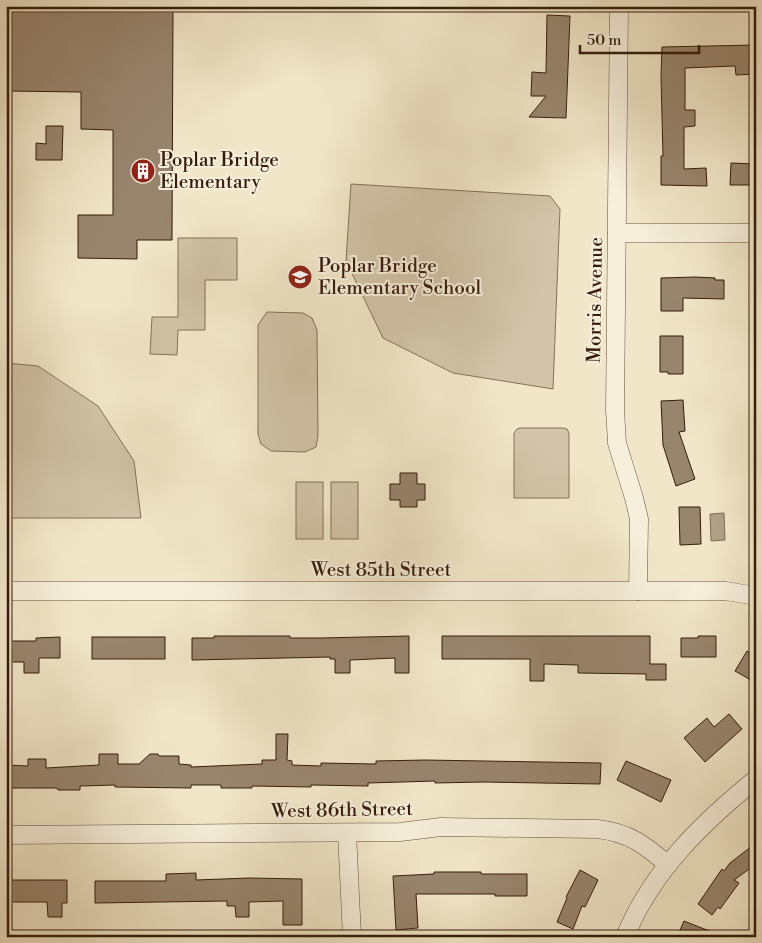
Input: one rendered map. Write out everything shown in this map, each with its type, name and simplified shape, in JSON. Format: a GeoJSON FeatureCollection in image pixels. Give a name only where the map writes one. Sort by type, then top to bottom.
{"type":"FeatureCollection","features":[{"type":"Feature","properties":{"kind":"street","name":"Morris Avenue"},"geometry":{"type":"LineString","coordinates":[[619,6],[614,410],[617,443],[639,519],[638,591]]}},
{"type":"Feature","properties":{"kind":"street"},"geometry":{"type":"LineString","coordinates":[[617,233],[756,233]]}},
{"type":"Feature","properties":{"kind":"street","name":"West 85th Street"},"geometry":{"type":"LineString","coordinates":[[6,591],[726,591],[756,596]]}},
{"type":"Feature","properties":{"kind":"street"},"geometry":{"type":"LineString","coordinates":[[626,937],[631,922],[653,884],[668,865],[688,841],[729,801],[756,779]]}},
{"type":"Feature","properties":{"kind":"street","name":"West 86th Street"},"geometry":{"type":"LineString","coordinates":[[6,835],[348,833],[400,832],[441,827],[598,829],[615,831],[631,837],[668,865]]}},
{"type":"Feature","properties":{"kind":"street"},"geometry":{"type":"LineString","coordinates":[[348,833],[352,937]]}},
{"type":"Feature","properties":{"kind":"shaded area"},"geometry":{"type":"Polygon","coordinates":[[[351,184],[550,196],[560,209],[553,389],[453,373],[383,338],[346,261],[351,184]]]}},
{"type":"Feature","properties":{"kind":"shaded area"},"geometry":{"type":"Polygon","coordinates":[[[178,238],[237,238],[237,280],[205,280],[205,330],[178,330],[177,355],[150,354],[152,317],[178,317],[178,238]]]}},
{"type":"Feature","properties":{"kind":"shaded area"},"geometry":{"type":"Polygon","coordinates":[[[267,312],[303,313],[312,318],[317,330],[318,436],[316,447],[305,452],[271,451],[261,444],[258,434],[258,325],[267,312]]]}},
{"type":"Feature","properties":{"kind":"shaded area"},"geometry":{"type":"Polygon","coordinates":[[[6,363],[38,366],[98,406],[134,461],[141,518],[6,518],[6,363]]]}},
{"type":"Feature","properties":{"kind":"shaded area"},"geometry":{"type":"Polygon","coordinates":[[[520,428],[567,429],[569,433],[569,498],[514,498],[514,433],[520,428]]]}},
{"type":"Feature","properties":{"kind":"shaded area"},"geometry":{"type":"Polygon","coordinates":[[[296,482],[323,482],[323,539],[296,539],[296,482]]]}},
{"type":"Feature","properties":{"kind":"shaded area"},"geometry":{"type":"Polygon","coordinates":[[[331,482],[358,482],[358,539],[331,539],[331,482]]]}},
{"type":"Feature","properties":{"kind":"shaded area"},"geometry":{"type":"Polygon","coordinates":[[[724,513],[725,540],[711,541],[710,514],[724,513]]]}},
{"type":"Feature","properties":{"kind":"building","name":"Poplar Bridge Elementary"},"geometry":{"type":"Polygon","coordinates":[[[6,6],[173,6],[172,240],[137,240],[137,259],[78,258],[78,215],[113,215],[113,130],[81,129],[81,92],[6,91],[6,6]]]}},
{"type":"Feature","properties":{"kind":"building"},"geometry":{"type":"Polygon","coordinates":[[[547,15],[570,16],[566,118],[529,117],[546,96],[531,96],[532,72],[546,73],[547,15]]]}},
{"type":"Feature","properties":{"kind":"building"},"geometry":{"type":"Polygon","coordinates":[[[756,45],[756,74],[736,75],[735,66],[685,68],[685,110],[695,110],[695,126],[684,127],[684,169],[706,168],[707,186],[661,185],[661,156],[663,156],[662,47],[756,45]]]}},
{"type":"Feature","properties":{"kind":"building"},"geometry":{"type":"Polygon","coordinates":[[[46,126],[63,126],[62,160],[36,160],[36,143],[46,144],[46,126]]]}},
{"type":"Feature","properties":{"kind":"building"},"geometry":{"type":"Polygon","coordinates":[[[731,163],[756,164],[756,185],[730,185],[731,163]]]}},
{"type":"Feature","properties":{"kind":"building"},"geometry":{"type":"Polygon","coordinates":[[[695,277],[724,280],[724,299],[683,298],[683,311],[661,311],[661,278],[695,277]]]}},
{"type":"Feature","properties":{"kind":"building"},"geometry":{"type":"Polygon","coordinates":[[[660,336],[683,336],[683,374],[660,372],[660,336]]]}},
{"type":"Feature","properties":{"kind":"building"},"geometry":{"type":"Polygon","coordinates":[[[683,400],[685,431],[679,432],[695,479],[676,486],[663,445],[661,401],[683,400]]]}},
{"type":"Feature","properties":{"kind":"building"},"geometry":{"type":"Polygon","coordinates":[[[400,473],[417,473],[417,484],[425,484],[425,500],[417,500],[417,507],[400,507],[400,500],[390,500],[390,484],[400,484],[400,473]]]}},
{"type":"Feature","properties":{"kind":"building"},"geometry":{"type":"Polygon","coordinates":[[[679,507],[700,507],[701,544],[680,545],[679,507]]]}},
{"type":"Feature","properties":{"kind":"building"},"geometry":{"type":"Polygon","coordinates":[[[214,636],[320,638],[409,636],[409,673],[395,673],[395,658],[350,660],[350,673],[335,673],[335,659],[330,659],[330,657],[192,660],[192,638],[214,638],[214,636]]]}},
{"type":"Feature","properties":{"kind":"building"},"geometry":{"type":"Polygon","coordinates":[[[442,636],[650,636],[650,664],[666,664],[666,680],[646,680],[646,674],[578,673],[578,665],[544,664],[544,681],[530,681],[530,659],[442,659],[442,636]]]}},
{"type":"Feature","properties":{"kind":"building"},"geometry":{"type":"Polygon","coordinates":[[[698,636],[716,636],[716,657],[681,657],[681,638],[698,638],[698,636]]]}},
{"type":"Feature","properties":{"kind":"building"},"geometry":{"type":"Polygon","coordinates":[[[60,637],[60,658],[39,658],[39,673],[24,673],[24,662],[10,662],[10,641],[36,641],[36,638],[60,637]]]}},
{"type":"Feature","properties":{"kind":"building"},"geometry":{"type":"Polygon","coordinates":[[[92,637],[165,637],[165,659],[92,659],[92,637]]]}},
{"type":"Feature","properties":{"kind":"building"},"geometry":{"type":"Polygon","coordinates":[[[747,651],[756,656],[756,683],[735,671],[747,651]]]}},
{"type":"Feature","properties":{"kind":"building"},"geometry":{"type":"Polygon","coordinates":[[[729,714],[742,729],[705,762],[684,738],[707,718],[714,727],[729,714]]]}},
{"type":"Feature","properties":{"kind":"building"},"geometry":{"type":"Polygon","coordinates":[[[276,734],[288,734],[287,760],[292,761],[292,765],[321,766],[321,763],[376,764],[376,761],[425,760],[601,763],[600,784],[435,783],[435,781],[368,783],[368,786],[252,786],[252,788],[221,788],[221,785],[191,785],[191,788],[115,787],[115,785],[80,786],[80,790],[6,788],[6,765],[28,766],[28,759],[46,759],[46,768],[99,765],[99,754],[118,754],[118,764],[139,764],[150,754],[158,754],[159,756],[179,756],[179,764],[191,765],[191,767],[262,764],[262,760],[276,760],[276,734]]]}},
{"type":"Feature","properties":{"kind":"building"},"geometry":{"type":"Polygon","coordinates":[[[626,761],[671,780],[661,802],[617,780],[626,761]]]}},
{"type":"Feature","properties":{"kind":"building"},"geometry":{"type":"Polygon","coordinates":[[[756,843],[756,864],[734,880],[739,883],[720,909],[718,907],[712,915],[698,904],[722,869],[724,871],[730,863],[756,843]]]}},
{"type":"Feature","properties":{"kind":"building"},"geometry":{"type":"Polygon","coordinates":[[[580,870],[598,880],[585,907],[582,906],[573,929],[557,922],[566,897],[580,870]]]}},
{"type":"Feature","properties":{"kind":"building"},"geometry":{"type":"Polygon","coordinates":[[[434,872],[527,874],[527,896],[416,894],[418,928],[396,930],[393,876],[434,874],[434,872]]]}},
{"type":"Feature","properties":{"kind":"building"},"geometry":{"type":"Polygon","coordinates":[[[196,873],[196,880],[302,879],[302,925],[283,925],[283,901],[249,902],[249,917],[236,917],[235,906],[227,906],[227,901],[95,903],[95,881],[166,881],[166,874],[196,873]]]}},
{"type":"Feature","properties":{"kind":"building"},"geometry":{"type":"Polygon","coordinates":[[[6,880],[67,880],[67,903],[62,903],[62,917],[48,917],[47,902],[6,902],[6,880]]]}},
{"type":"Feature","properties":{"kind":"building"},"geometry":{"type":"Polygon","coordinates":[[[684,921],[722,936],[722,937],[677,937],[684,921]]]}},
{"type":"Feature","properties":{"kind":"place","name":"Poplar Bridge Elementary"},"geometry":{"type":"Point","coordinates":[143,171]}},
{"type":"Feature","properties":{"kind":"place","name":"Poplar Bridge Elementary School"},"geometry":{"type":"Point","coordinates":[300,277]}}]}
